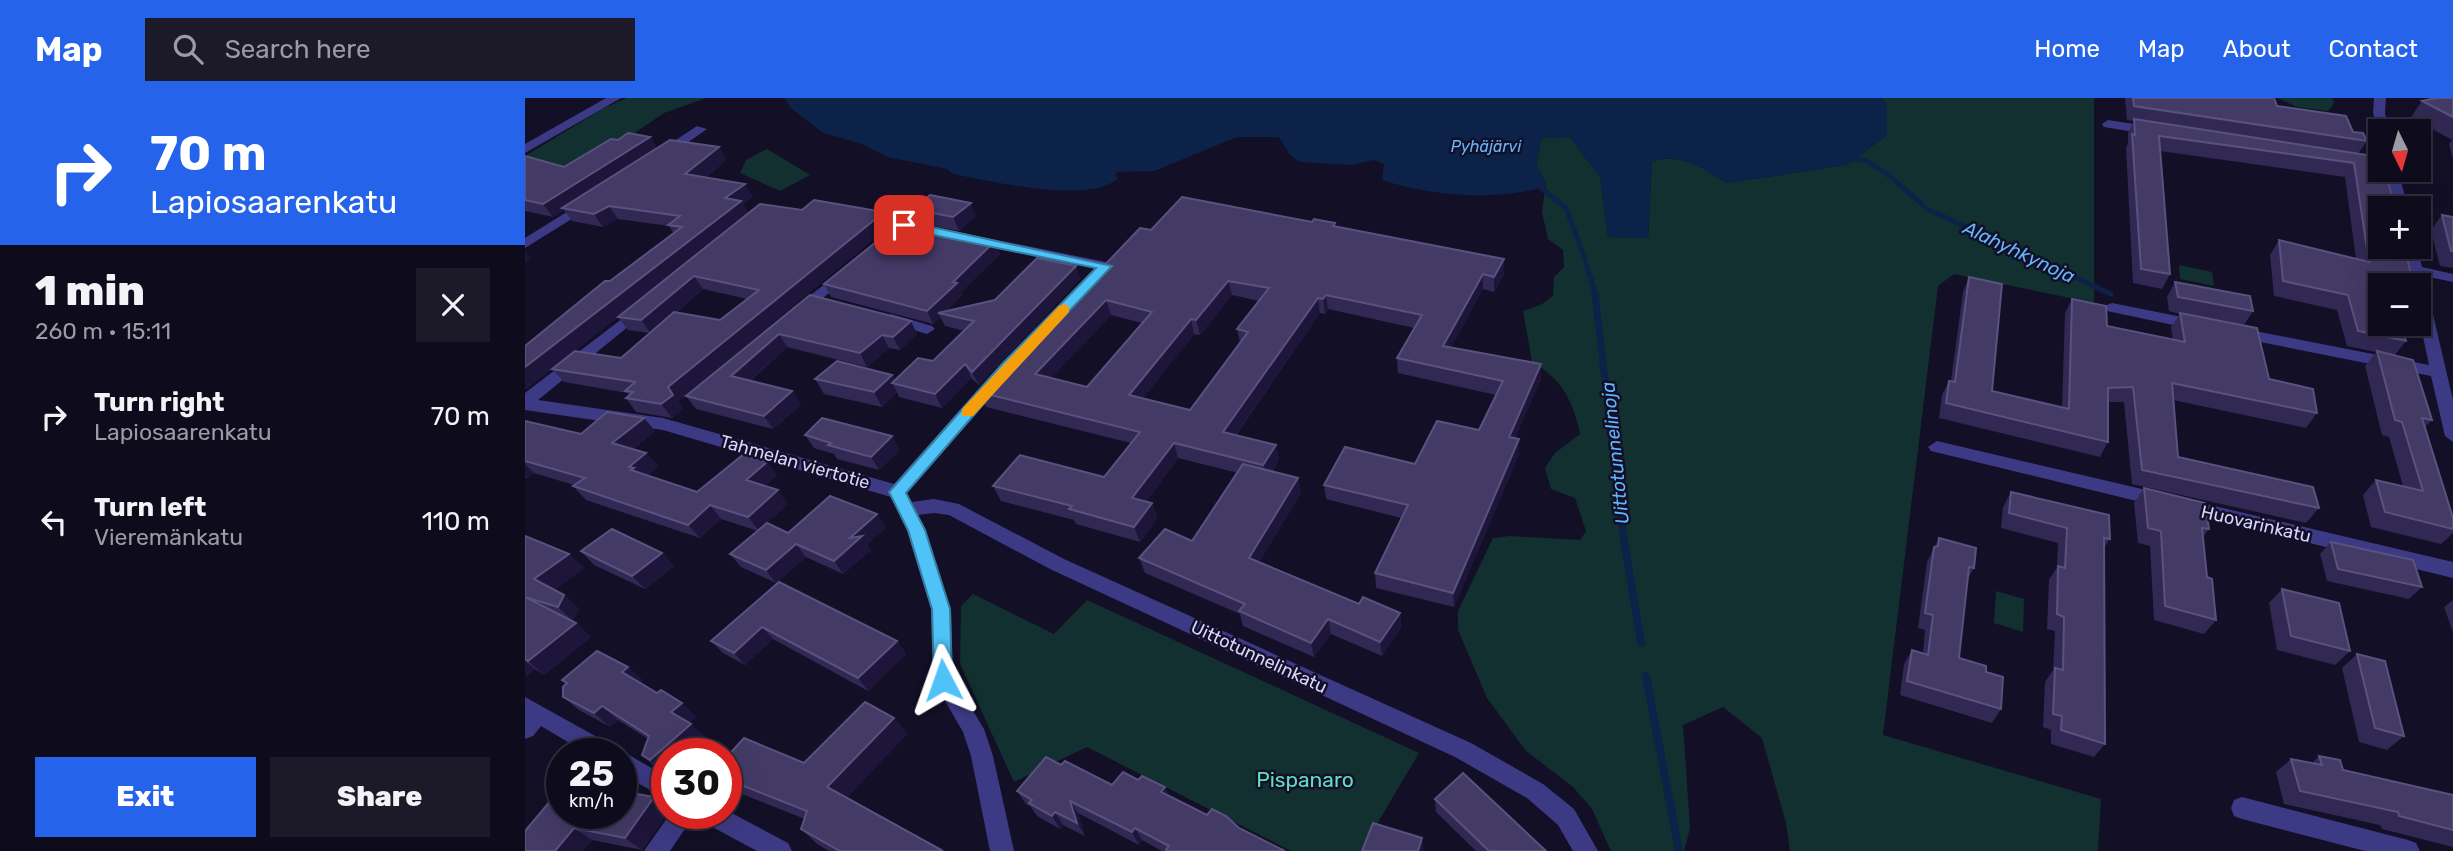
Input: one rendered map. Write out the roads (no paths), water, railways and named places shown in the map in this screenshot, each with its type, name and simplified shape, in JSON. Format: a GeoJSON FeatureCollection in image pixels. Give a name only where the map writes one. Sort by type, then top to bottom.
{"type":"FeatureCollection","features":[{"type":"Feature","properties":{"kind":"street"},"geometry":{"type":"LineString","coordinates":[[525,149],[615,98]]}},
{"type":"Feature","properties":{"kind":"street"},"geometry":{"type":"LineString","coordinates":[[2380,98],[2380,119]]}},
{"type":"Feature","properties":{"kind":"street"},"geometry":{"type":"LineString","coordinates":[[2108,124],[2170,134]]}},
{"type":"Feature","properties":{"kind":"street"},"geometry":{"type":"LineString","coordinates":[[645,165],[701,129]]}},
{"type":"Feature","properties":{"kind":"street"},"geometry":{"type":"LineString","coordinates":[[525,244],[600,195]]}},
{"type":"Feature","properties":{"kind":"street"},"geometry":{"type":"LineString","coordinates":[[957,236],[1101,271],[1119,253]]}},
{"type":"Feature","properties":{"kind":"street"},"geometry":{"type":"LineString","coordinates":[[2413,259],[2437,372],[2449,399],[2453,436]]}},
{"type":"Feature","properties":{"kind":"street"},"geometry":{"type":"LineString","coordinates":[[783,323],[853,266]]}},
{"type":"Feature","properties":{"kind":"street"},"geometry":{"type":"LineString","coordinates":[[2415,270],[2453,278]]}},
{"type":"Feature","properties":{"kind":"street"},"geometry":{"type":"LineString","coordinates":[[813,299],[835,305]]}},
{"type":"Feature","properties":{"kind":"street"},"geometry":{"type":"LineString","coordinates":[[525,403],[647,304]]}},
{"type":"Feature","properties":{"kind":"street"},"geometry":{"type":"LineString","coordinates":[[2112,308],[2437,372]]}},
{"type":"Feature","properties":{"kind":"street"},"geometry":{"type":"LineString","coordinates":[[870,314],[927,329]]}},
{"type":"Feature","properties":{"kind":"street"},"geometry":{"type":"LineString","coordinates":[[1002,851],[982,756],[973,729],[943,680],[941,609],[902,501],[1008,367]]}},
{"type":"Feature","properties":{"kind":"street","name":"Tahmelan viertotie"},"geometry":{"type":"LineString","coordinates":[[525,403],[663,424],[902,501]]}},
{"type":"Feature","properties":{"kind":"street","name":"Huovarinkatu"},"geometry":{"type":"LineString","coordinates":[[1937,447],[2453,570]]}},
{"type":"Feature","properties":{"kind":"street","name":"Uittotunnelinkatu"},"geometry":{"type":"LineString","coordinates":[[902,501],[953,509],[1097,583],[1463,750],[1535,791],[1566,817],[1586,851]]}},
{"type":"Feature","properties":{"kind":"street"},"geometry":{"type":"LineString","coordinates":[[530,716],[575,738]]}},
{"type":"Feature","properties":{"kind":"street"},"geometry":{"type":"LineString","coordinates":[[2242,808],[2408,851]]}},
{"type":"Feature","properties":{"kind":"street"},"geometry":{"type":"LineString","coordinates":[[656,851],[673,829]]}},
{"type":"Feature","properties":{"kind":"street"},"geometry":{"type":"LineString","coordinates":[[739,829],[780,851]]}},
{"type":"Feature","properties":{"kind":"water","name":"Pyhäjärvi"},"geometry":{"type":"Polygon","coordinates":[[[784,98],[1881,98],[1887,104],[1887,135],[1846,165],[1727,183],[1682,160],[1652,161],[1648,238],[1608,237],[1600,177],[1570,137],[1542,138],[1536,164],[1546,183],[1545,187],[1505,194],[1463,195],[1401,185],[1382,180],[1384,164],[1374,160],[1351,165],[1300,162],[1290,155],[1279,137],[1237,137],[1154,171],[1117,172],[1115,176],[1118,178],[1105,186],[1087,190],[1039,189],[953,174],[947,169],[887,157],[862,144],[823,133],[792,109],[784,98]]]}},
{"type":"Feature","properties":{"kind":"waterway","name":"Alahyhkynoja"},"geometry":{"type":"LineString","coordinates":[[1855,159],[1867,161],[1881,170]]}},
{"type":"Feature","properties":{"kind":"waterway","name":"Alahyhkynoja"},"geometry":{"type":"LineString","coordinates":[[1886,173],[1923,205]]}},
{"type":"Feature","properties":{"kind":"waterway","name":"Uittotunnelinoja"},"geometry":{"type":"LineString","coordinates":[[1541,188],[1566,208],[1585,259]]}},
{"type":"Feature","properties":{"kind":"waterway","name":"Alahyhkynoja"},"geometry":{"type":"LineString","coordinates":[[1927,209],[2111,294]]}},
{"type":"Feature","properties":{"kind":"waterway","name":"Uittotunnelinoja"},"geometry":{"type":"LineString","coordinates":[[1586,264],[1596,295]]}},
{"type":"Feature","properties":{"kind":"waterway","name":"Uittotunnelinoja"},"geometry":{"type":"LineString","coordinates":[[1595,294],[1624,542]]}},
{"type":"Feature","properties":{"kind":"waterway","name":"Uittotunnelinoja"},"geometry":{"type":"LineString","coordinates":[[1624,540],[1641,643]]}},
{"type":"Feature","properties":{"kind":"waterway","name":"Uittotunnelinoja"},"geometry":{"type":"LineString","coordinates":[[1646,676],[1679,851]]}},
{"type":"Feature","properties":{"kind":"park label","name":"Pispanaro"},"geometry":{"type":"Point","coordinates":[1305,779]}}]}
